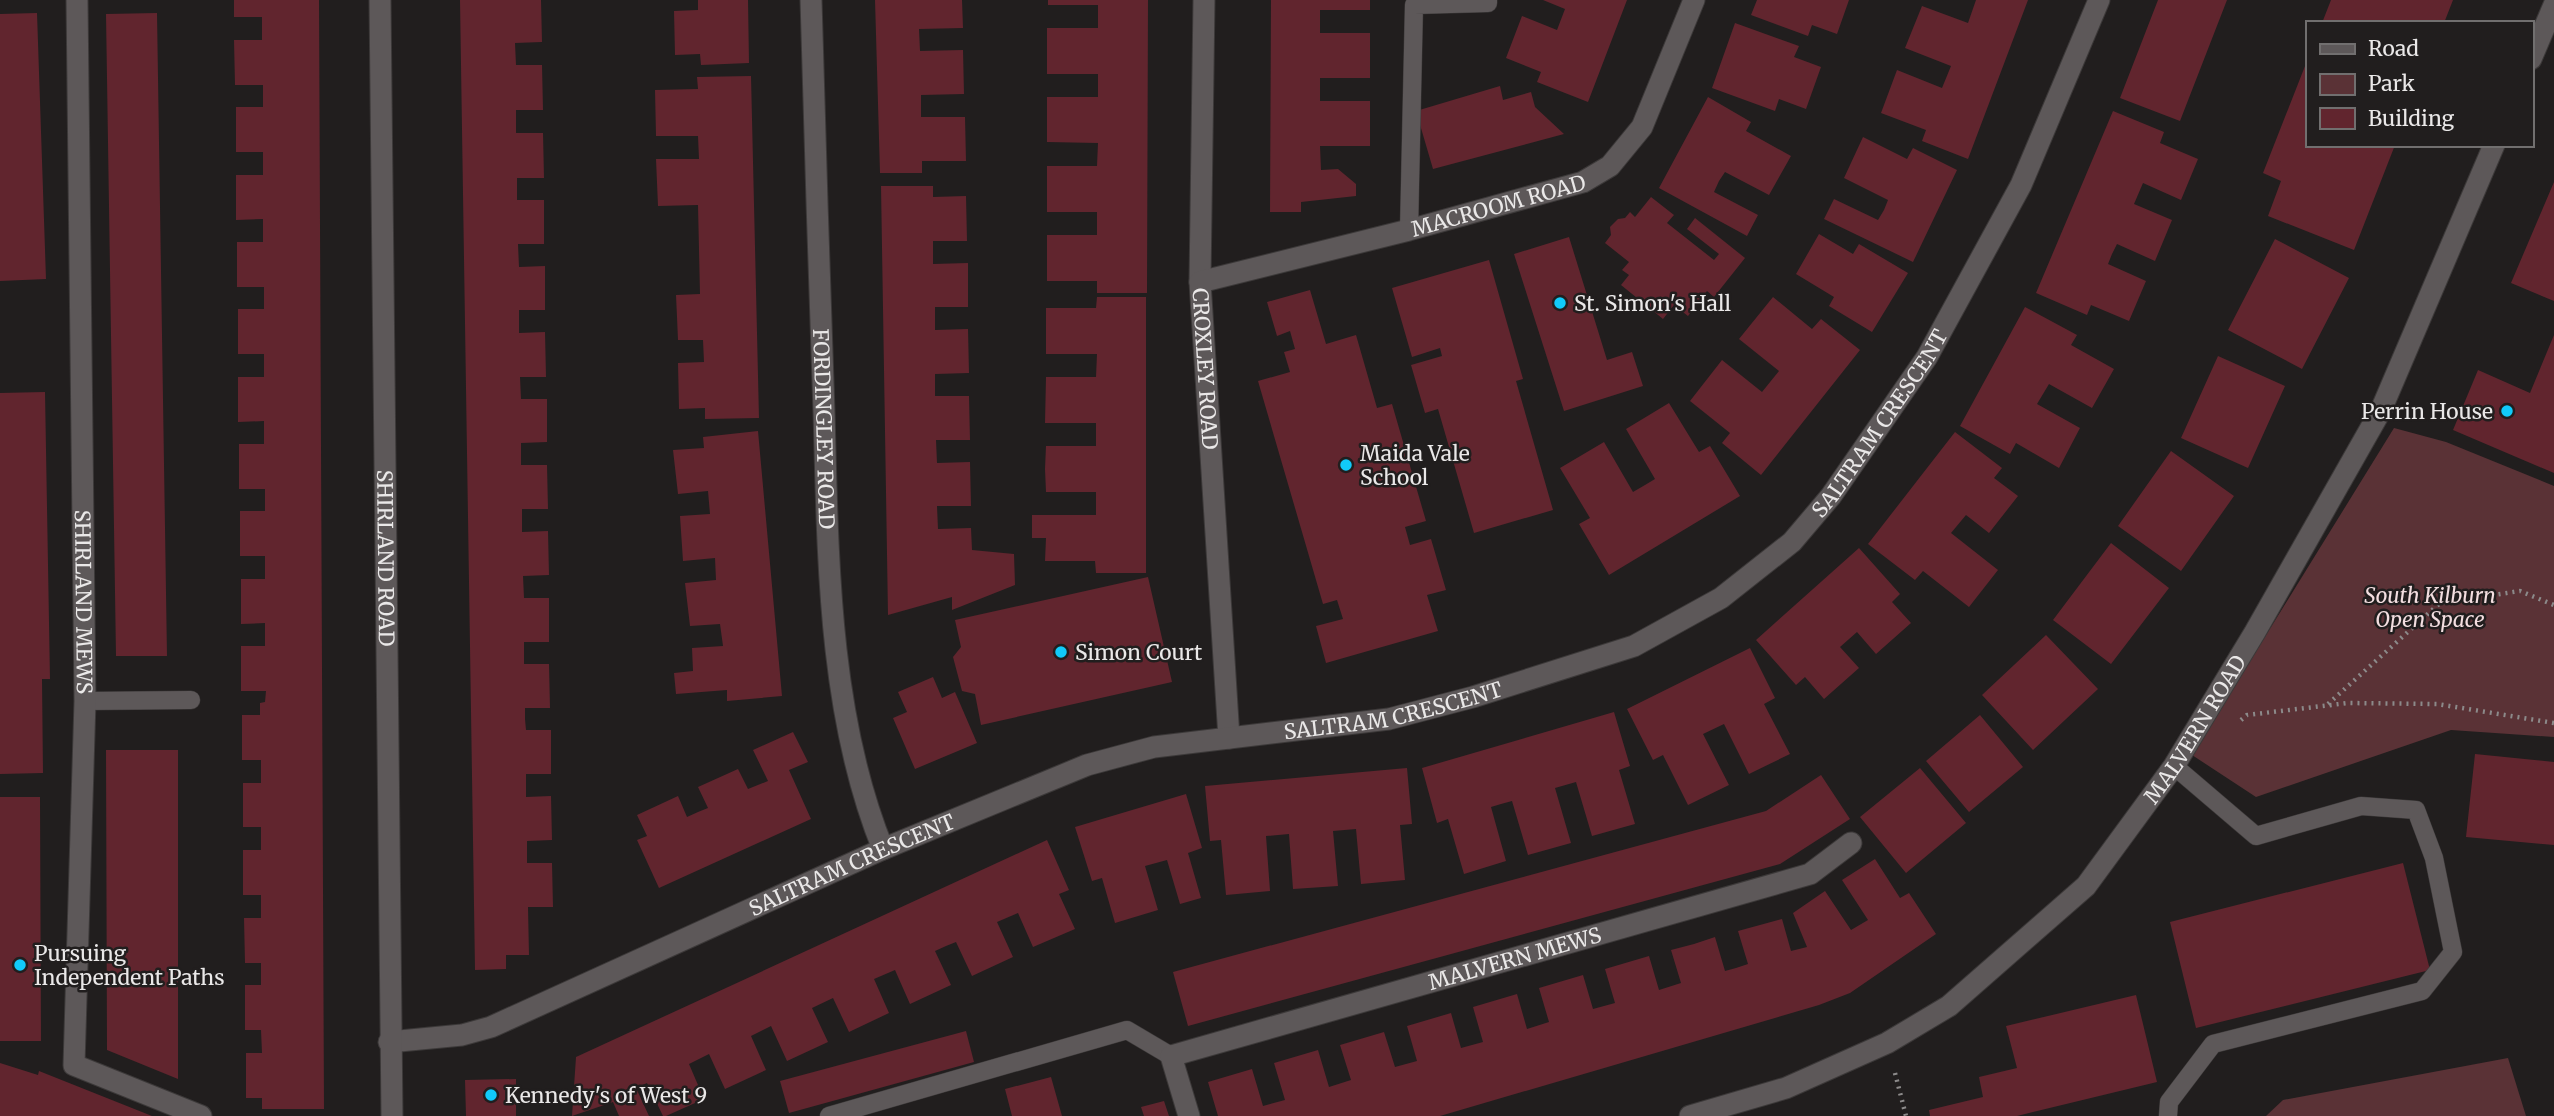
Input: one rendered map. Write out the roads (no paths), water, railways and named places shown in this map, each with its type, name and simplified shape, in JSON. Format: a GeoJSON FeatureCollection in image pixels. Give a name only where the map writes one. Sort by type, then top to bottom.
{"type":"FeatureCollection","features":[{"type":"Feature","properties":{"kind":"street","name":"SHIRLAND MEWS"},"geometry":{"type":"LineString","coordinates":[[77,0],[85,701],[74,1065],[201,1116]]}},
{"type":"Feature","properties":{"kind":"street","name":"SHIRLAND ROAD"},"geometry":{"type":"LineString","coordinates":[[380,0],[391,1116]]}},
{"type":"Feature","properties":{"kind":"street","name":"FORDINGLEY ROAD"},"geometry":{"type":"LineString","coordinates":[[811,0],[828,543],[835,656],[867,804],[883,849]]}},
{"type":"Feature","properties":{"kind":"street","name":"CROXLEY ROAD"},"geometry":{"type":"LineString","coordinates":[[1204,0],[1200,282],[1229,738]]}},
{"type":"Feature","properties":{"kind":"street","name":"MACROOM ROAD"},"geometry":{"type":"LineString","coordinates":[[1200,282],[1409,230],[1583,182],[1611,166],[1643,127],[1694,0]]}},
{"type":"Feature","properties":{"kind":"street","name":"SALTRAM CRESCENT"},"geometry":{"type":"LineString","coordinates":[[389,1042],[462,1035],[491,1027],[883,849],[1087,765],[1154,747],[1389,719],[1472,697],[1633,646],[1721,598],[1792,542],[1831,496],[1895,406],[1962,298],[2021,185],[2099,0]]}},
{"type":"Feature","properties":{"kind":"street"},"geometry":{"type":"LineString","coordinates":[[2533,54],[2554,5]]}},
{"type":"Feature","properties":{"kind":"street","name":"MALVERN ROAD"},"geometry":{"type":"LineString","coordinates":[[1690,1116],[1786,1088],[1887,1043],[1949,1006],[2086,886],[2174,766],[2255,632],[2381,410],[2493,147]]}},
{"type":"Feature","properties":{"kind":"street","name":"MALVERN MEWS"},"geometry":{"type":"LineString","coordinates":[[1171,1056],[1810,874],[1851,843]]}},
{"type":"Feature","properties":{"kind":"street"},"geometry":{"type":"LineString","coordinates":[[1171,1056],[1189,1116]]}},
{"type":"Feature","properties":{"kind":"lane"},"geometry":{"type":"LineString","coordinates":[[1409,230],[1414,5],[1488,3],[1489,0]]}},
{"type":"Feature","properties":{"kind":"lane"},"geometry":{"type":"LineString","coordinates":[[85,701],[191,700]]}},
{"type":"Feature","properties":{"kind":"lane"},"geometry":{"type":"LineString","coordinates":[[2168,1116],[2169,1102],[2213,1044],[2422,991],[2453,952],[2434,858],[2416,810],[2361,806],[2256,836],[2174,766]]}},
{"type":"Feature","properties":{"kind":"lane"},"geometry":{"type":"LineString","coordinates":[[829,1116],[1127,1030],[1171,1056]]}},
{"type":"Feature","properties":{"kind":"place","name":"St. Simon's Hall"},"geometry":{"type":"Point","coordinates":[1560,303]}},
{"type":"Feature","properties":{"kind":"place","name":"Perrin House"},"geometry":{"type":"Point","coordinates":[2507,411]}},
{"type":"Feature","properties":{"kind":"place","name":"Maida Vale School"},"geometry":{"type":"Point","coordinates":[1346,465]}},
{"type":"Feature","properties":{"kind":"place","name":"Simon Court"},"geometry":{"type":"Point","coordinates":[1061,652]}},
{"type":"Feature","properties":{"kind":"place","name":"Pursuing Independent Paths"},"geometry":{"type":"Point","coordinates":[20,965]}},
{"type":"Feature","properties":{"kind":"place","name":"Kennedy's of West 9"},"geometry":{"type":"Point","coordinates":[491,1095]}},
{"type":"Feature","properties":{"kind":"park label","name":"South Kilburn Open Space"},"geometry":{"type":"Point","coordinates":[2430,607]}}]}
